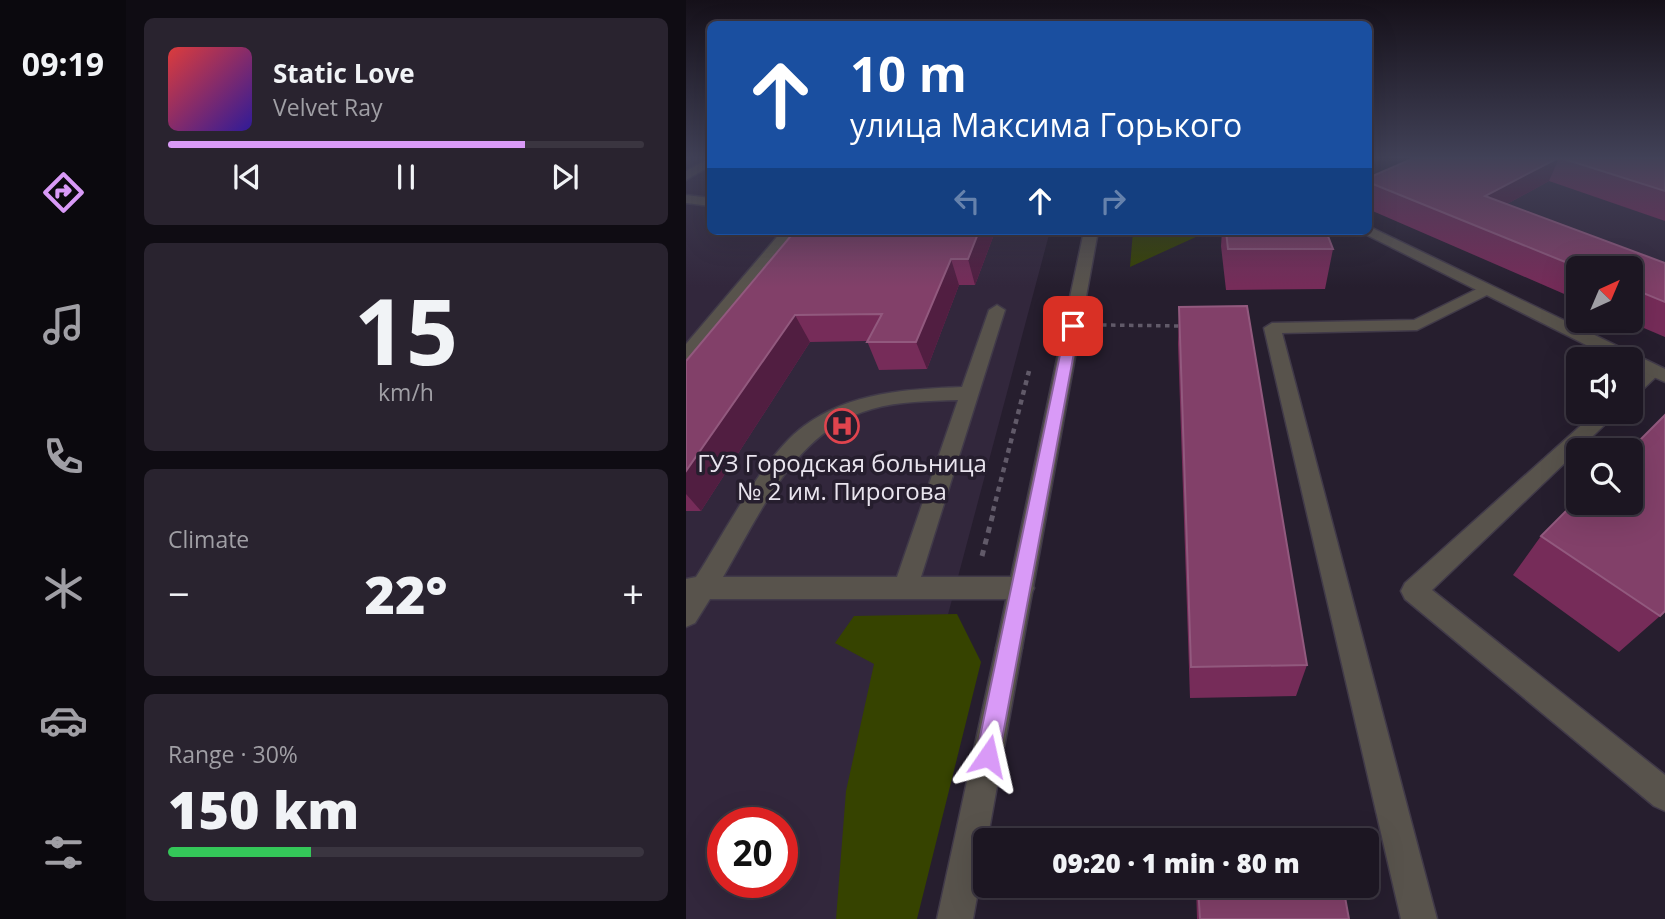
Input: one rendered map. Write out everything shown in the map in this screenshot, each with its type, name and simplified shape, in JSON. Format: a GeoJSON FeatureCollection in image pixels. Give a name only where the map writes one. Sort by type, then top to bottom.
{"type":"FeatureCollection","features":[{"type":"Feature","properties":{"kind":"street"},"geometry":{"type":"LineString","coordinates":[[1372,232],[1605,347]]}},
{"type":"Feature","properties":{"kind":"street"},"geometry":{"type":"LineString","coordinates":[[686,355],[786,235]]}},
{"type":"Feature","properties":{"kind":"street"},"geometry":{"type":"LineString","coordinates":[[955,919],[1090,235]]}},
{"type":"Feature","properties":{"kind":"street"},"geometry":{"type":"LineString","coordinates":[[1419,919],[1272,328],[1417,325],[1487,289]]}},
{"type":"Feature","properties":{"kind":"street"},"geometry":{"type":"LineString","coordinates":[[905,589],[997,310]]}},
{"type":"Feature","properties":{"kind":"street"},"geometry":{"type":"LineString","coordinates":[[1643,365],[1659,373]]}},
{"type":"Feature","properties":{"kind":"street"},"geometry":{"type":"LineString","coordinates":[[1643,383],[1659,373]]}},
{"type":"Feature","properties":{"kind":"street"},"geometry":{"type":"LineString","coordinates":[[686,615],[694,588],[775,471],[809,432],[828,420],[867,403],[916,395],[970,393]]}},
{"type":"Feature","properties":{"kind":"street"},"geometry":{"type":"LineString","coordinates":[[1595,424],[1414,591],[1665,795]]}},
{"type":"Feature","properties":{"kind":"street"},"geometry":{"type":"LineString","coordinates":[[694,588],[1021,588]]}},
{"type":"Feature","properties":{"kind":"path"},"geometry":{"type":"LineString","coordinates":[[1073,326],[1191,327]]}},
{"type":"Feature","properties":{"kind":"path"},"geometry":{"type":"LineString","coordinates":[[973,588],[1031,363]]}},
{"type":"Feature","properties":{"kind":"shaded area","name":"ГУЗ Городская больница № 2 им. Пирогова"},"geometry":{"type":"Polygon","coordinates":[[[686,201],[707,201],[707,235],[1049,235],[867,919],[686,919],[686,201]]]}},
{"type":"Feature","properties":{"kind":"shaded area"},"geometry":{"type":"Polygon","coordinates":[[[1374,201],[1665,201],[1665,337],[1643,326],[1643,256],[1566,256],[1566,264],[1374,201]]]}},
{"type":"Feature","properties":{"kind":"green space"},"geometry":{"type":"Polygon","coordinates":[[[1133,235],[1200,235],[1130,267],[1133,235]]]}},
{"type":"Feature","properties":{"kind":"green space"},"geometry":{"type":"Polygon","coordinates":[[[957,614],[981,662],[917,919],[836,919],[846,791],[874,664],[835,643],[854,616],[957,614]]]}},
{"type":"Feature","properties":{"kind":"building"},"geometry":{"type":"Polygon","coordinates":[[[1415,201],[1498,201],[1665,263],[1665,302],[1643,293],[1643,256],[1566,256],[1566,262],[1415,201]]]}},
{"type":"Feature","properties":{"kind":"building"},"geometry":{"type":"Polygon","coordinates":[[[792,235],[977,235],[968,259],[951,259],[916,342],[867,342],[882,314],[795,315],[686,471],[686,361],[792,235]]]}},
{"type":"Feature","properties":{"kind":"building"},"geometry":{"type":"Polygon","coordinates":[[[1226,235],[1328,235],[1333,249],[1228,249],[1226,235]]]}},
{"type":"Feature","properties":{"kind":"building"},"geometry":{"type":"Polygon","coordinates":[[[1247,306],[1307,665],[1191,667],[1179,307],[1247,306]]]}},
{"type":"Feature","properties":{"kind":"building"},"geometry":{"type":"Polygon","coordinates":[[[1665,415],[1665,611],[1660,616],[1541,536],[1566,511],[1566,515],[1643,515],[1642,438],[1665,415]]]}},
{"type":"Feature","properties":{"kind":"building"},"geometry":{"type":"Polygon","coordinates":[[[1199,898],[1345,898],[1349,919],[1200,919],[1199,898]]]}},
{"type":"Feature","properties":{"kind":"place","name":"ГУЗ Городская больница № 2 им. Пирогова"},"geometry":{"type":"Point","coordinates":[842,426]}},
{"type":"Feature","properties":{"kind":"route"},"geometry":{"type":"LineString","coordinates":[[988,756],[1073,326]]}}]}
